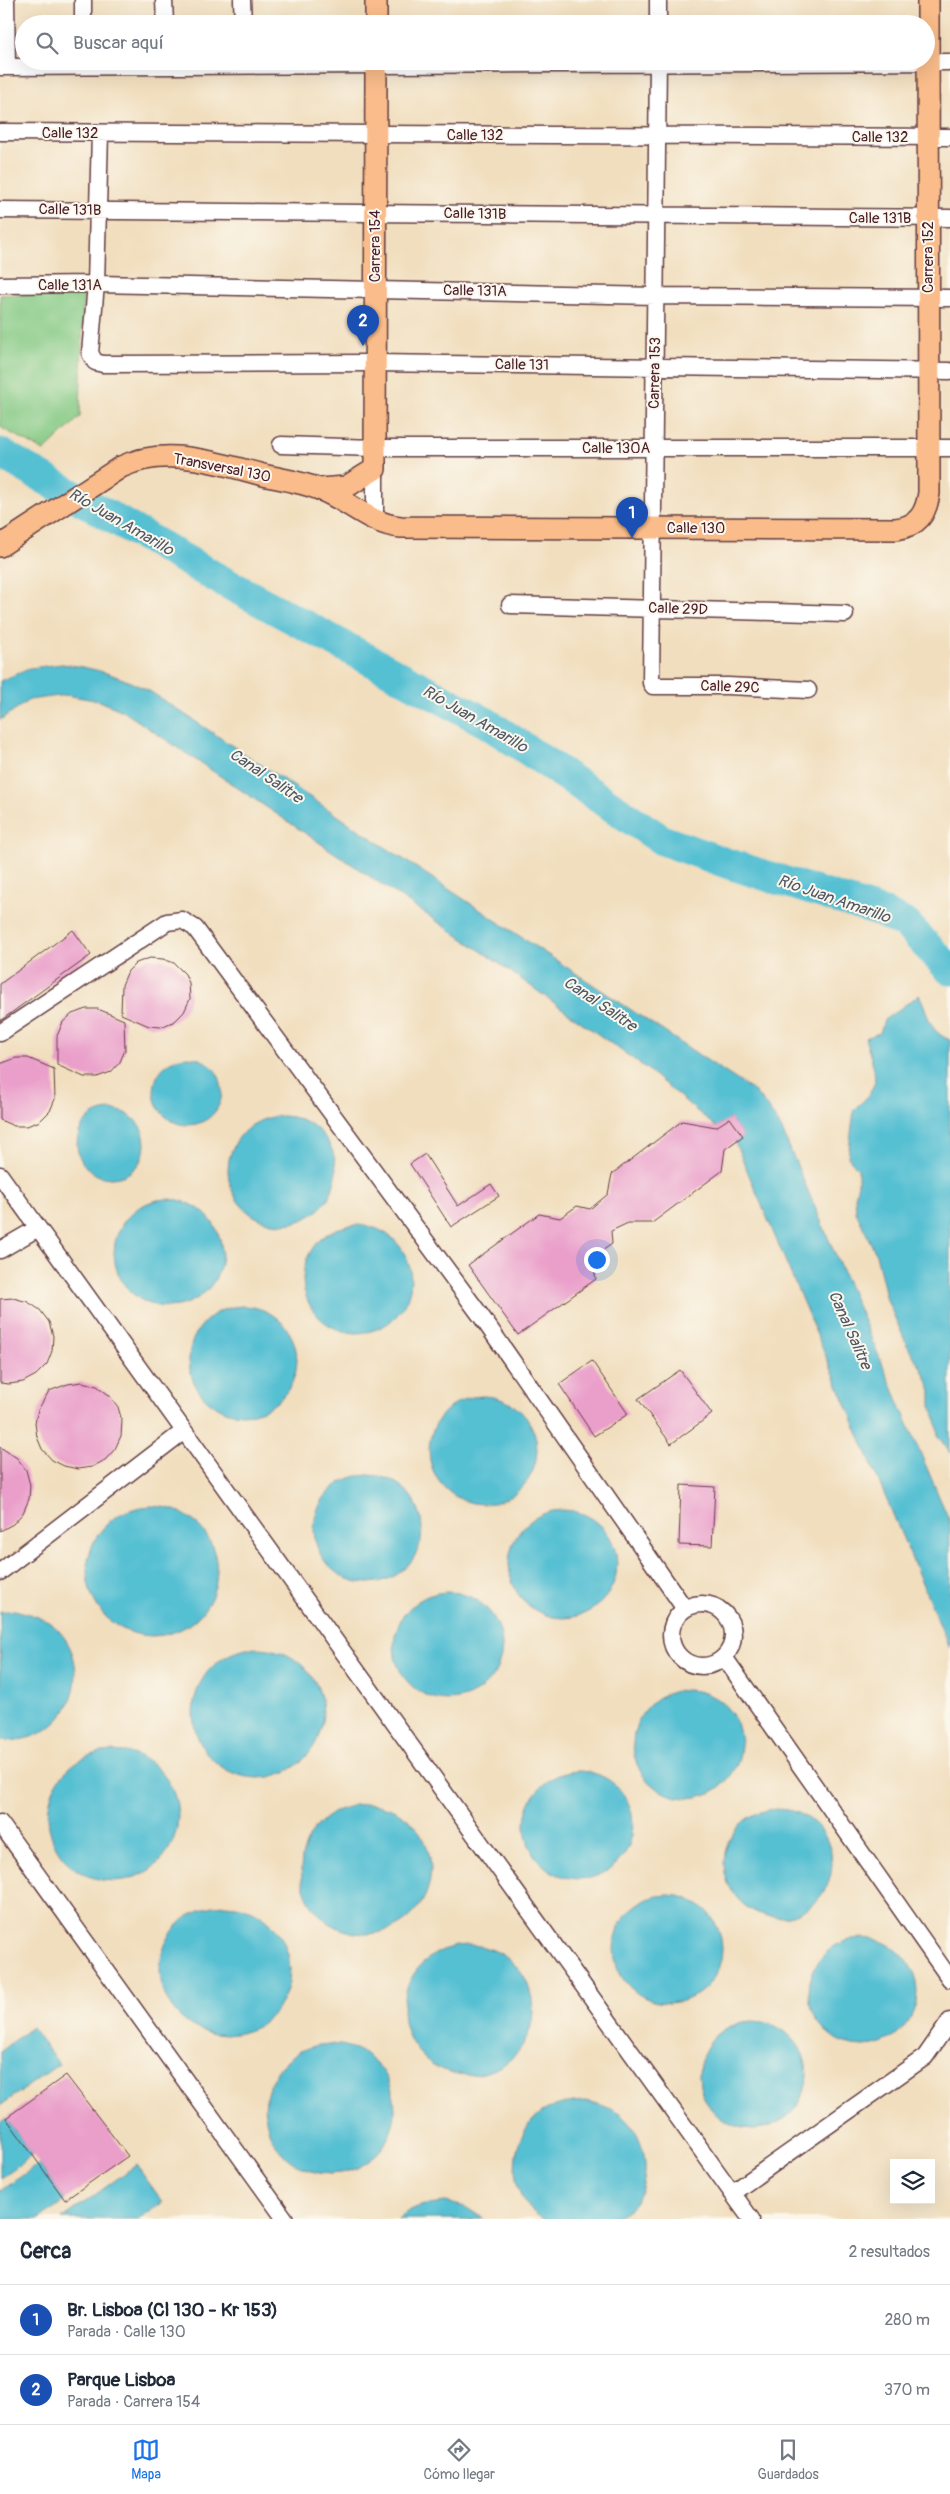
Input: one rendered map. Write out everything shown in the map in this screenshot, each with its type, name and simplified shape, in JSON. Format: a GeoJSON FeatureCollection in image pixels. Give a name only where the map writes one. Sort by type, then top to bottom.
{"type":"FeatureCollection","features":[{"type":"Feature","properties":{"kind":"main road"},"geometry":{"type":"LineString","coordinates":[[376,0],[376,15]]}},
{"type":"Feature","properties":{"kind":"main road","name":"Carrera 152"},"geometry":{"type":"LineString","coordinates":[[928,0],[928,15]]}},
{"type":"Feature","properties":{"kind":"main road","name":"Carrera 154"},"geometry":{"type":"LineString","coordinates":[[375,459],[376,70]]}},
{"type":"Feature","properties":{"kind":"main road","name":"Carrera 152"},"geometry":{"type":"LineString","coordinates":[[924,514],[940,448],[929,371],[928,70]]}},
{"type":"Feature","properties":{"kind":"main road","name":"Transversal 130"},"geometry":{"type":"LineString","coordinates":[[0,546],[121,467],[134,460],[149,457],[182,457],[319,489],[375,520]]}},
{"type":"Feature","properties":{"kind":"main road","name":"Transversal 130"},"geometry":{"type":"LineString","coordinates":[[319,489],[346,487],[375,459]]}},
{"type":"Feature","properties":{"kind":"main road","name":"Calle 130"},"geometry":{"type":"LineString","coordinates":[[375,520],[401,527],[906,528],[916,523],[924,514]]}},
{"type":"Feature","properties":{"kind":"street"},"geometry":{"type":"LineString","coordinates":[[3,67],[6,0]]}},
{"type":"Feature","properties":{"kind":"street"},"geometry":{"type":"LineString","coordinates":[[83,0],[83,15]]}},
{"type":"Feature","properties":{"kind":"street"},"geometry":{"type":"LineString","coordinates":[[164,0],[165,15]]}},
{"type":"Feature","properties":{"kind":"street"},"geometry":{"type":"LineString","coordinates":[[242,0],[243,15]]}},
{"type":"Feature","properties":{"kind":"street"},"geometry":{"type":"LineString","coordinates":[[658,0],[658,15]]}},
{"type":"Feature","properties":{"kind":"street"},"geometry":{"type":"LineString","coordinates":[[935,62],[950,62]]}},
{"type":"Feature","properties":{"kind":"street","name":"Carrera 153"},"geometry":{"type":"LineString","coordinates":[[652,685],[658,70]]}},
{"type":"Feature","properties":{"kind":"street","name":"Calle 132"},"geometry":{"type":"LineString","coordinates":[[0,132],[950,137]]}},
{"type":"Feature","properties":{"kind":"street"},"geometry":{"type":"LineString","coordinates":[[96,284],[100,133]]}},
{"type":"Feature","properties":{"kind":"street","name":"Calle 131B"},"geometry":{"type":"LineString","coordinates":[[0,210],[950,218]]}},
{"type":"Feature","properties":{"kind":"street","name":"Calle 131A"},"geometry":{"type":"LineString","coordinates":[[0,285],[96,284],[656,296],[950,298]]}},
{"type":"Feature","properties":{"kind":"street","name":"Calle 131"},"geometry":{"type":"LineString","coordinates":[[96,284],[90,352],[95,362],[113,365],[375,363],[950,371]]}},
{"type":"Feature","properties":{"kind":"street","name":"Calle 130A"},"geometry":{"type":"LineString","coordinates":[[282,445],[375,459],[654,448],[940,448]]}},
{"type":"Feature","properties":{"kind":"street","name":"Carrera 154"},"geometry":{"type":"LineString","coordinates":[[375,459],[375,520]]}},
{"type":"Feature","properties":{"kind":"street","name":"Calle 29D"},"geometry":{"type":"LineString","coordinates":[[510,605],[845,614]]}},
{"type":"Feature","properties":{"kind":"street","name":"Calle 29C"},"geometry":{"type":"LineString","coordinates":[[652,685],[808,690]]}},
{"type":"Feature","properties":{"kind":"street"},"geometry":{"type":"LineString","coordinates":[[0,1033],[167,922],[182,920],[195,928],[481,1316],[685,1609]]}},
{"type":"Feature","properties":{"kind":"street"},"geometry":{"type":"LineString","coordinates":[[0,1175],[751,2219]]}},
{"type":"Feature","properties":{"kind":"street"},"geometry":{"type":"LineString","coordinates":[[0,1250],[38,1228]]}},
{"type":"Feature","properties":{"kind":"street"},"geometry":{"type":"LineString","coordinates":[[0,1572],[184,1431]]}},
{"type":"Feature","properties":{"kind":"street"},"geometry":{"type":"LineString","coordinates":[[695,1604],[707,1604],[718,1608],[732,1626],[733,1637],[730,1648],[724,1657],[714,1664],[703,1666],[691,1664],[681,1658],[674,1649],[671,1638],[672,1627],[676,1616],[685,1609],[695,1604]]}},
{"type":"Feature","properties":{"kind":"street"},"geometry":{"type":"LineString","coordinates":[[724,1657],[950,1979]]}},
{"type":"Feature","properties":{"kind":"street"},"geometry":{"type":"LineString","coordinates":[[0,1823],[285,2219]]}},
{"type":"Feature","properties":{"kind":"street"},"geometry":{"type":"LineString","coordinates":[[732,2193],[925,2057],[950,2020]]}},
{"type":"Feature","properties":{"kind":"green space"},"geometry":{"type":"Polygon","coordinates":[[[83,294],[80,417],[44,451],[0,427],[0,295],[83,294]]]}},
{"type":"Feature","properties":{"kind":"water","name":"Canal Salitre"},"geometry":{"type":"Polygon","coordinates":[[[62,664],[108,674],[129,681],[151,692],[755,1092],[781,1128],[950,1522],[950,1649],[735,1142],[743,1136],[730,1118],[716,1127],[647,1069],[490,957],[123,711],[100,701],[66,695],[29,700],[0,720],[0,681],[31,668],[62,664]]]}},
{"type":"Feature","properties":{"kind":"water"},"geometry":{"type":"Polygon","coordinates":[[[919,995],[933,1026],[942,1036],[950,1040],[950,1453],[938,1436],[936,1419],[931,1406],[931,1391],[925,1375],[907,1345],[887,1300],[876,1254],[856,1212],[855,1197],[858,1184],[858,1169],[848,1157],[854,1110],[869,1095],[875,1082],[874,1068],[865,1038],[880,1033],[884,1020],[919,995]]]}},
{"type":"Feature","properties":{"kind":"water"},"geometry":{"type":"Polygon","coordinates":[[[181,1057],[195,1057],[207,1062],[217,1072],[222,1084],[222,1098],[217,1110],[207,1120],[195,1125],[181,1125],[169,1120],[159,1110],[154,1098],[154,1084],[159,1072],[169,1062],[181,1057]]]}},
{"type":"Feature","properties":{"kind":"water"},"geometry":{"type":"Polygon","coordinates":[[[104,1110],[118,1110],[130,1115],[140,1125],[145,1137],[145,1151],[140,1163],[130,1173],[118,1178],[104,1178],[92,1173],[82,1163],[77,1151],[77,1137],[82,1125],[92,1115],[104,1110]]]}},
{"type":"Feature","properties":{"kind":"water"},"geometry":{"type":"Polygon","coordinates":[[[282,1116],[303,1120],[320,1132],[332,1149],[336,1170],[332,1191],[320,1208],[303,1220],[282,1224],[261,1220],[244,1208],[232,1191],[228,1170],[232,1149],[244,1132],[261,1120],[282,1116]]]}},
{"type":"Feature","properties":{"kind":"water"},"geometry":{"type":"Polygon","coordinates":[[[168,1199],[189,1203],[206,1215],[218,1232],[222,1253],[218,1274],[206,1291],[189,1303],[168,1307],[147,1303],[130,1291],[118,1274],[114,1253],[118,1232],[130,1215],[147,1203],[168,1199]]]}},
{"type":"Feature","properties":{"kind":"water"},"geometry":{"type":"Polygon","coordinates":[[[357,1225],[378,1229],[395,1241],[407,1258],[411,1279],[407,1300],[395,1317],[378,1329],[357,1333],[336,1329],[319,1317],[307,1300],[303,1279],[307,1258],[319,1241],[336,1229],[357,1225]]]}},
{"type":"Feature","properties":{"kind":"water"},"geometry":{"type":"Polygon","coordinates":[[[243,1306],[264,1310],[281,1322],[293,1339],[297,1360],[293,1381],[281,1398],[264,1410],[243,1414],[222,1410],[205,1398],[193,1381],[189,1360],[193,1339],[205,1322],[222,1310],[243,1306]]]}},
{"type":"Feature","properties":{"kind":"water"},"geometry":{"type":"Polygon","coordinates":[[[483,1396],[504,1400],[521,1412],[533,1429],[537,1450],[533,1471],[521,1488],[504,1500],[483,1504],[462,1500],[445,1488],[433,1471],[429,1450],[433,1429],[445,1412],[462,1400],[483,1396]]]}},
{"type":"Feature","properties":{"kind":"water"},"geometry":{"type":"Polygon","coordinates":[[[368,1475],[389,1479],[406,1491],[418,1508],[422,1529],[418,1550],[406,1567],[389,1579],[368,1583],[347,1579],[330,1567],[318,1550],[314,1529],[318,1508],[330,1491],[347,1479],[368,1475]]]}},
{"type":"Feature","properties":{"kind":"water"},"geometry":{"type":"Polygon","coordinates":[[[152,1506],[165,1507],[177,1511],[198,1525],[212,1546],[216,1558],[216,1584],[212,1596],[198,1617],[177,1631],[165,1635],[152,1636],[139,1635],[127,1631],[106,1617],[92,1596],[88,1584],[87,1571],[88,1558],[92,1546],[106,1525],[127,1511],[139,1507],[152,1506]]]}},
{"type":"Feature","properties":{"kind":"water"},"geometry":{"type":"Polygon","coordinates":[[[563,1510],[584,1514],[601,1526],[613,1543],[617,1564],[613,1585],[601,1602],[584,1614],[563,1618],[542,1614],[525,1602],[513,1585],[509,1564],[513,1543],[525,1526],[542,1514],[563,1510]]]}},
{"type":"Feature","properties":{"kind":"water"},"geometry":{"type":"Polygon","coordinates":[[[448,1592],[469,1596],[486,1608],[498,1625],[502,1646],[498,1667],[486,1684],[469,1696],[448,1700],[427,1696],[410,1684],[398,1667],[394,1646],[398,1625],[410,1608],[427,1596],[448,1592]]]}},
{"type":"Feature","properties":{"kind":"water"},"geometry":{"type":"Polygon","coordinates":[[[15,1610],[41,1618],[54,1626],[66,1641],[74,1657],[76,1675],[74,1692],[67,1708],[56,1722],[42,1732],[24,1739],[1,1740],[0,1612],[15,1610]]]}},
{"type":"Feature","properties":{"kind":"water"},"geometry":{"type":"Polygon","coordinates":[[[258,1648],[271,1649],[283,1653],[304,1667],[318,1688],[322,1700],[322,1726],[318,1738],[304,1759],[283,1773],[271,1777],[258,1778],[245,1777],[233,1773],[212,1759],[198,1738],[194,1726],[193,1713],[194,1700],[198,1688],[212,1667],[233,1653],[245,1649],[258,1648]]]}},
{"type":"Feature","properties":{"kind":"water"},"geometry":{"type":"Polygon","coordinates":[[[687,1690],[708,1694],[725,1706],[737,1723],[741,1744],[737,1765],[725,1782],[708,1794],[687,1798],[666,1794],[649,1782],[637,1765],[633,1744],[637,1723],[649,1706],[666,1694],[687,1690]]]}},
{"type":"Feature","properties":{"kind":"water"},"geometry":{"type":"Polygon","coordinates":[[[113,1751],[126,1752],[138,1756],[159,1770],[173,1791],[177,1803],[177,1829],[173,1841],[159,1862],[138,1876],[126,1880],[113,1881],[100,1880],[88,1876],[67,1862],[53,1841],[49,1829],[48,1816],[49,1803],[53,1791],[67,1770],[88,1756],[100,1752],[113,1751]]]}},
{"type":"Feature","properties":{"kind":"water"},"geometry":{"type":"Polygon","coordinates":[[[579,1771],[600,1775],[617,1787],[629,1804],[633,1825],[629,1846],[617,1863],[600,1875],[579,1879],[558,1875],[541,1863],[529,1846],[525,1825],[529,1804],[541,1787],[558,1775],[579,1771]]]}},
{"type":"Feature","properties":{"kind":"water"},"geometry":{"type":"Polygon","coordinates":[[[366,1804],[379,1805],[391,1809],[412,1823],[426,1844],[430,1856],[430,1882],[426,1894],[412,1915],[391,1929],[379,1933],[366,1934],[353,1933],[341,1929],[320,1915],[306,1894],[302,1882],[301,1869],[302,1856],[306,1844],[320,1823],[341,1809],[353,1805],[366,1804]]]}},
{"type":"Feature","properties":{"kind":"water"},"geometry":{"type":"Polygon","coordinates":[[[778,1809],[799,1813],[816,1825],[828,1842],[832,1863],[828,1884],[816,1901],[799,1913],[778,1917],[757,1913],[740,1901],[728,1884],[724,1863],[728,1842],[740,1825],[757,1813],[778,1809]]]}},
{"type":"Feature","properties":{"kind":"water"},"geometry":{"type":"Polygon","coordinates":[[[668,1895],[689,1899],[706,1911],[718,1928],[722,1949],[718,1970],[706,1987],[689,1999],[668,2003],[647,1999],[630,1987],[618,1970],[614,1949],[618,1928],[630,1911],[647,1899],[668,1895]]]}},
{"type":"Feature","properties":{"kind":"water"},"geometry":{"type":"Polygon","coordinates":[[[225,1905],[238,1906],[250,1910],[271,1924],[285,1945],[289,1957],[289,1983],[285,1995],[271,2016],[250,2030],[238,2034],[225,2035],[212,2034],[200,2030],[179,2016],[165,1995],[161,1983],[160,1970],[161,1957],[165,1945],[179,1924],[200,1910],[212,1906],[225,1905]]]}},
{"type":"Feature","properties":{"kind":"water"},"geometry":{"type":"Polygon","coordinates":[[[863,1938],[884,1942],[901,1954],[913,1971],[917,1992],[913,2013],[901,2030],[884,2042],[863,2046],[842,2042],[825,2030],[813,2013],[809,1992],[813,1971],[825,1954],[842,1942],[863,1938]]]}},
{"type":"Feature","properties":{"kind":"water"},"geometry":{"type":"Polygon","coordinates":[[[468,1945],[481,1946],[493,1950],[514,1964],[528,1985],[532,1997],[532,2023],[528,2035],[514,2056],[493,2070],[481,2074],[468,2075],[455,2074],[443,2070],[422,2056],[408,2035],[404,2023],[403,2010],[404,1997],[408,1985],[422,1964],[443,1950],[455,1946],[468,1945]]]}},
{"type":"Feature","properties":{"kind":"water"},"geometry":{"type":"Polygon","coordinates":[[[753,2021],[774,2025],[791,2037],[803,2054],[807,2075],[803,2096],[791,2113],[774,2125],[753,2129],[732,2125],[715,2113],[703,2096],[699,2075],[703,2054],[715,2037],[732,2025],[753,2021]]]}},
{"type":"Feature","properties":{"kind":"water"},"geometry":{"type":"Polygon","coordinates":[[[32,2027],[59,2064],[0,2106],[0,2051],[32,2027]]]}},
{"type":"Feature","properties":{"kind":"water"},"geometry":{"type":"Polygon","coordinates":[[[330,2044],[343,2045],[355,2049],[376,2063],[390,2084],[394,2096],[394,2122],[390,2134],[376,2155],[355,2169],[343,2173],[330,2174],[317,2173],[305,2169],[284,2155],[270,2134],[266,2122],[265,2109],[266,2096],[270,2084],[284,2063],[305,2049],[317,2045],[330,2044]]]}},
{"type":"Feature","properties":{"kind":"water"},"geometry":{"type":"Polygon","coordinates":[[[585,2101],[610,2108],[623,2117],[631,2126],[643,2149],[645,2174],[643,2187],[630,2209],[616,2217],[593,2219],[542,2218],[529,2208],[521,2195],[516,2180],[515,2164],[523,2133],[532,2121],[544,2111],[564,2104],[585,2101]]]}},
{"type":"Feature","properties":{"kind":"water"},"geometry":{"type":"Polygon","coordinates":[[[6,2118],[33,2155],[0,2178],[0,2123],[6,2118]]]}},
{"type":"Feature","properties":{"kind":"water"},"geometry":{"type":"Polygon","coordinates":[[[39,2164],[65,2200],[39,2219],[0,2219],[0,2191],[39,2164]]]}},
{"type":"Feature","properties":{"kind":"water"},"geometry":{"type":"Polygon","coordinates":[[[136,2165],[163,2202],[139,2219],[62,2219],[136,2165]]]}},
{"type":"Feature","properties":{"kind":"water"},"geometry":{"type":"Polygon","coordinates":[[[445,2202],[465,2207],[484,2219],[398,2219],[414,2208],[445,2202]]]}},
{"type":"Feature","properties":{"kind":"building"},"geometry":{"type":"Polygon","coordinates":[[[73,930],[91,955],[0,1021],[0,984],[73,930]]]}},
{"type":"Feature","properties":{"kind":"building"},"geometry":{"type":"Polygon","coordinates":[[[150,958],[163,959],[174,963],[185,974],[189,983],[190,999],[184,1012],[175,1021],[161,1027],[149,1026],[121,1014],[122,985],[128,971],[136,963],[150,958]]]}},
{"type":"Feature","properties":{"kind":"building"},"geometry":{"type":"Polygon","coordinates":[[[86,1009],[98,1009],[124,1020],[125,1050],[120,1062],[111,1072],[97,1077],[84,1077],[57,1065],[57,1036],[63,1022],[72,1014],[86,1009]]]}},
{"type":"Feature","properties":{"kind":"building"},"geometry":{"type":"Polygon","coordinates":[[[16,1058],[28,1058],[54,1069],[55,1099],[50,1111],[40,1121],[27,1126],[14,1126],[0,1120],[0,1064],[16,1058]]]}},
{"type":"Feature","properties":{"kind":"building"},"geometry":{"type":"Polygon","coordinates":[[[730,1118],[743,1136],[725,1149],[722,1171],[652,1223],[628,1223],[611,1231],[612,1244],[592,1258],[596,1279],[518,1335],[468,1265],[539,1214],[560,1218],[577,1206],[590,1209],[608,1194],[612,1174],[682,1121],[716,1127],[730,1118]]]}},
{"type":"Feature","properties":{"kind":"building"},"geometry":{"type":"Polygon","coordinates":[[[425,1154],[458,1206],[491,1184],[499,1196],[451,1227],[410,1164],[425,1154]]]}},
{"type":"Feature","properties":{"kind":"building"},"geometry":{"type":"Polygon","coordinates":[[[13,1298],[28,1302],[40,1310],[49,1322],[53,1336],[52,1351],[47,1364],[36,1375],[23,1382],[9,1384],[0,1383],[0,1299],[13,1298]]]}},
{"type":"Feature","properties":{"kind":"building"},"geometry":{"type":"Polygon","coordinates":[[[592,1361],[628,1414],[594,1436],[559,1384],[592,1361]]]}},
{"type":"Feature","properties":{"kind":"building"},"geometry":{"type":"Polygon","coordinates":[[[680,1370],[712,1414],[671,1444],[638,1399],[680,1370]]]}},
{"type":"Feature","properties":{"kind":"building"},"geometry":{"type":"Polygon","coordinates":[[[82,1382],[97,1386],[109,1395],[118,1407],[122,1421],[121,1436],[115,1449],[105,1460],[92,1467],[78,1469],[64,1466],[52,1460],[42,1449],[37,1437],[35,1423],[38,1410],[49,1391],[68,1384],[82,1382]]]}},
{"type":"Feature","properties":{"kind":"building"},"geometry":{"type":"Polygon","coordinates":[[[0,1447],[17,1458],[26,1470],[30,1485],[29,1499],[23,1513],[13,1524],[0,1531],[0,1447]]]}},
{"type":"Feature","properties":{"kind":"building"},"geometry":{"type":"Polygon","coordinates":[[[681,1485],[715,1487],[712,1546],[679,1545],[681,1485]]]}},
{"type":"Feature","properties":{"kind":"building"},"geometry":{"type":"Polygon","coordinates":[[[66,2075],[128,2156],[65,2200],[6,2118],[66,2075]]]}},
{"type":"Feature","properties":{"kind":"waterway","name":"Río Juan Amarillo"},"geometry":{"type":"LineString","coordinates":[[0,453],[215,577],[487,723],[662,840],[729,864],[881,912],[906,924],[950,970]]}},
{"type":"Feature","properties":{"kind":"place","name":"Parque Lisboa"},"geometry":{"type":"Point","coordinates":[363,346]}},
{"type":"Feature","properties":{"kind":"place","name":"Br. Lisboa (Cl 130 - Kr 153)"},"geometry":{"type":"Point","coordinates":[632,538]}}]}
